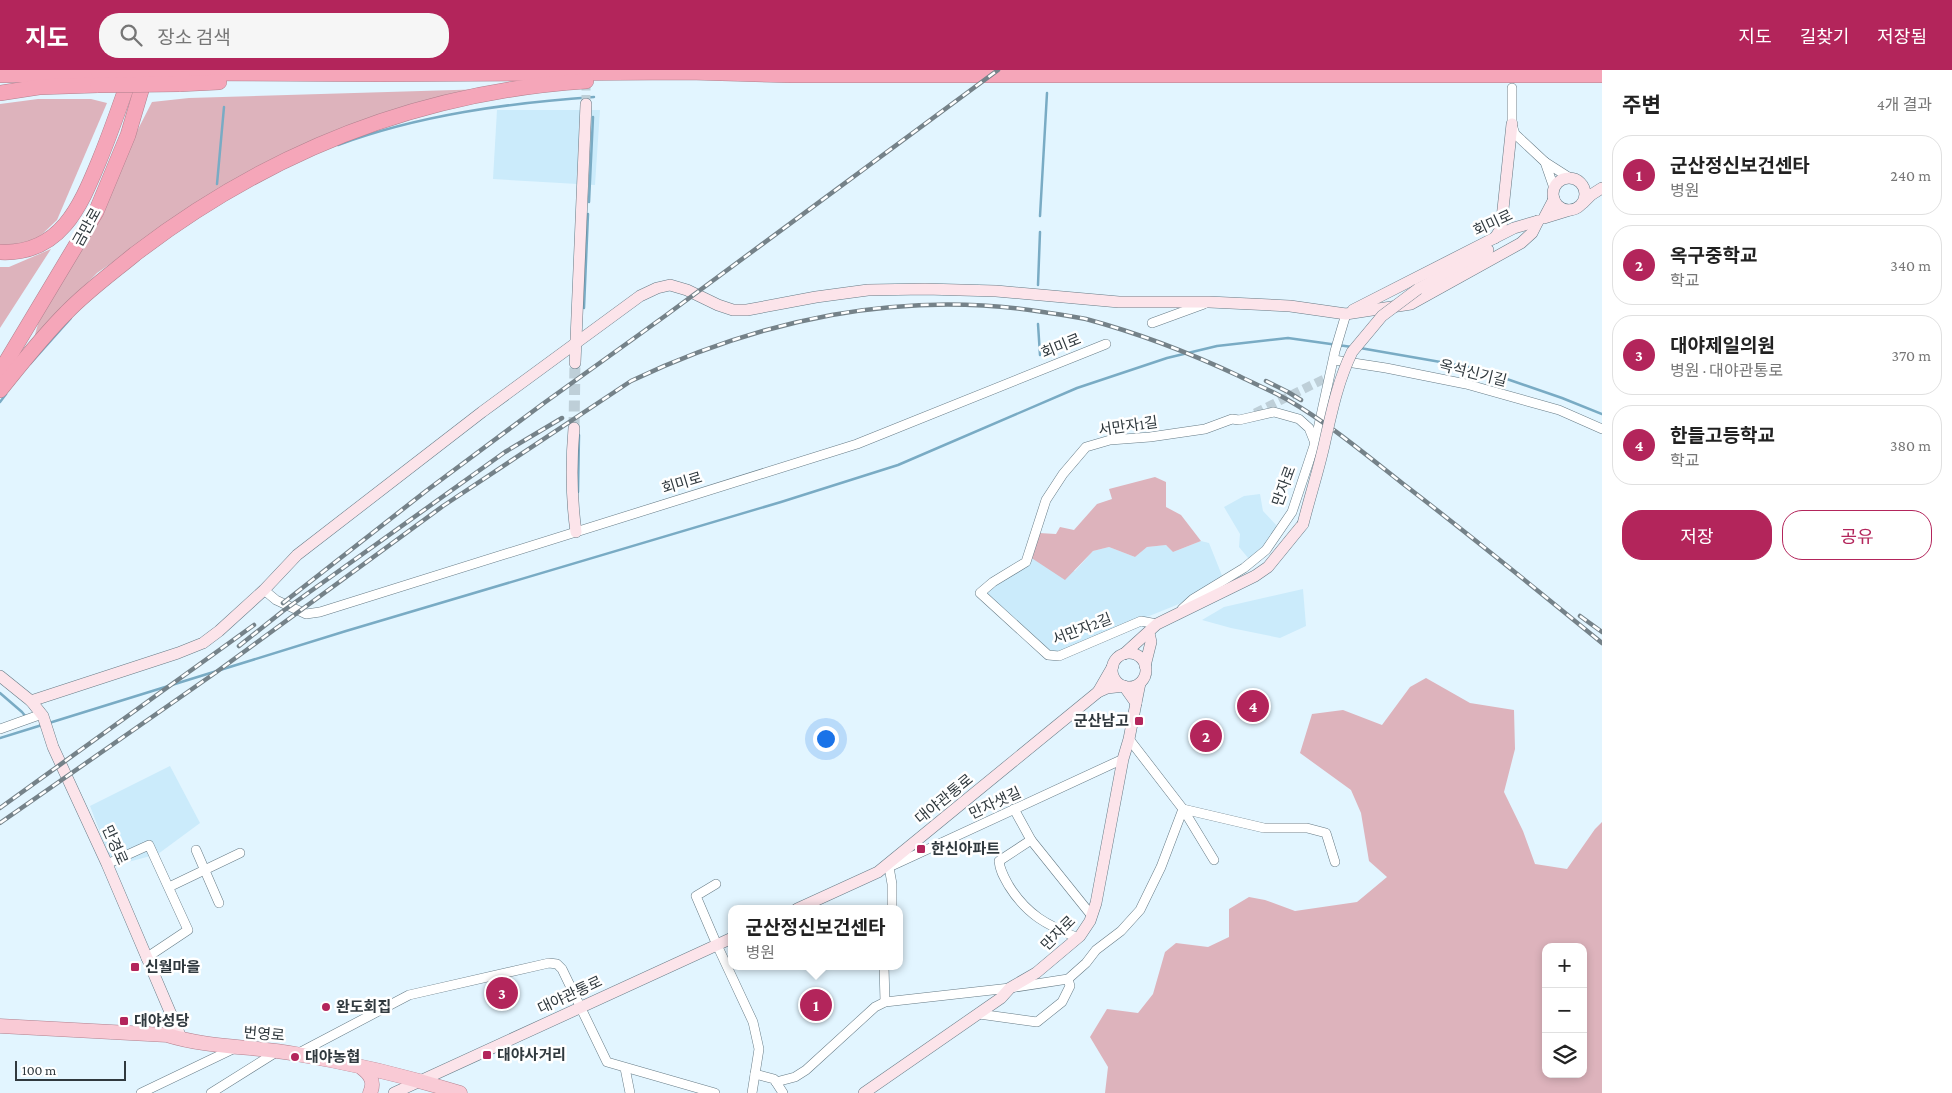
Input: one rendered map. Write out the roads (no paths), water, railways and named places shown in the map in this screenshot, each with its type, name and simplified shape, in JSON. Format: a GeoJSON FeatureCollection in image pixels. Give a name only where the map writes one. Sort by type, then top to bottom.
{"type":"FeatureCollection","features":[{"type":"Feature","properties":{"kind":"highway"},"geometry":{"type":"LineString","coordinates":[[0,252],[11,253],[28,250],[46,242],[61,230],[72,217],[85,195],[113,128],[133,70]]}},
{"type":"Feature","properties":{"kind":"highway","name":"금만로"},"geometry":{"type":"LineString","coordinates":[[0,352],[54,268],[84,216],[112,153],[137,70]]}},
{"type":"Feature","properties":{"kind":"highway","name":"금만로"},"geometry":{"type":"LineString","coordinates":[[0,372],[96,212],[128,135],[147,70]]}},
{"type":"Feature","properties":{"kind":"highway"},"geometry":{"type":"LineString","coordinates":[[113,174],[148,94],[155,70]]}},
{"type":"Feature","properties":{"kind":"highway"},"geometry":{"type":"LineString","coordinates":[[0,75],[99,79],[380,74],[688,72],[860,75]]}},
{"type":"Feature","properties":{"kind":"highway"},"geometry":{"type":"LineString","coordinates":[[0,390],[66,312],[104,278],[173,225],[222,194],[323,142],[362,127],[469,96],[580,82],[633,78],[860,75],[1602,75]]}},
{"type":"Feature","properties":{"kind":"highway"},"geometry":{"type":"LineString","coordinates":[[0,93],[99,79]]}},
{"type":"Feature","properties":{"kind":"main road","name":"번영로"},"geometry":{"type":"LineString","coordinates":[[0,1026],[167,1035],[182,1040],[235,1048],[278,1051],[420,1081],[460,1093]]}},
{"type":"Feature","properties":{"kind":"main road","name":"번영로"},"geometry":{"type":"LineString","coordinates":[[0,1032],[166,1041],[182,1040]]}},
{"type":"Feature","properties":{"kind":"main road"},"geometry":{"type":"LineString","coordinates":[[362,1068],[370,1075],[373,1084],[370,1093]]}},
{"type":"Feature","properties":{"kind":"street"},"geometry":{"type":"LineString","coordinates":[[1495,238],[1501,228],[1512,124],[1512,88]]}},
{"type":"Feature","properties":{"kind":"street"},"geometry":{"type":"LineString","coordinates":[[575,362],[586,104]]}},
{"type":"Feature","properties":{"kind":"street"},"geometry":{"type":"LineString","coordinates":[[1512,124],[1515,134],[1522,142],[1537,152],[1545,162],[1583,185],[1585,195],[1577,207]]}},
{"type":"Feature","properties":{"kind":"street"},"geometry":{"type":"LineString","coordinates":[[1545,162],[1554,194],[1561,208],[1577,207]]}},
{"type":"Feature","properties":{"kind":"street"},"geometry":{"type":"LineString","coordinates":[[1541,220],[1560,180],[1602,184]]}},
{"type":"Feature","properties":{"kind":"street"},"geometry":{"type":"LineString","coordinates":[[1541,220],[1577,207],[1602,188]]}},
{"type":"Feature","properties":{"kind":"street","name":"회미로"},"geometry":{"type":"LineString","coordinates":[[1346,314],[1514,228],[1541,220]]}},
{"type":"Feature","properties":{"kind":"street","name":"회미로"},"geometry":{"type":"LineString","coordinates":[[1346,314],[1411,304],[1521,243],[1532,233],[1541,220]]}},
{"type":"Feature","properties":{"kind":"street","name":"만자로"},"geometry":{"type":"LineString","coordinates":[[1124,654],[1157,624],[1254,576],[1268,567],[1303,524],[1335,393],[1348,358],[1382,316],[1418,289],[1541,220]]}},
{"type":"Feature","properties":{"kind":"street"},"geometry":{"type":"LineString","coordinates":[[31,701],[203,643],[264,590],[297,555],[482,412],[640,296],[657,288],[670,285],[687,290],[733,310],[747,310],[816,297],[868,290],[925,289],[996,291],[1119,302],[1209,302],[1290,306],[1346,314]]}},
{"type":"Feature","properties":{"kind":"street"},"geometry":{"type":"LineString","coordinates":[[1152,323],[1209,302]]}},
{"type":"Feature","properties":{"kind":"street","name":"만자로"},"geometry":{"type":"LineString","coordinates":[[1180,612],[1193,599],[1244,568],[1266,550],[1292,512],[1315,443],[1327,376],[1335,356],[1346,314]]}},
{"type":"Feature","properties":{"kind":"street","name":"회미로"},"geometry":{"type":"LineString","coordinates":[[264,590],[276,600],[306,614],[320,612],[857,444],[1106,344]]}},
{"type":"Feature","properties":{"kind":"street","name":"옥석신기길"},"geometry":{"type":"LineString","coordinates":[[1335,356],[1466,384],[1559,410],[1602,429]]}},
{"type":"Feature","properties":{"kind":"street","name":"서만자1길"},"geometry":{"type":"LineString","coordinates":[[980,593],[993,582],[1026,562],[1046,500],[1086,447],[1110,440],[1150,437],[1205,429],[1232,419],[1239,420],[1274,412],[1284,413],[1299,420],[1309,428],[1315,443]]}},
{"type":"Feature","properties":{"kind":"street","name":"서만자1길"},"geometry":{"type":"LineString","coordinates":[[1239,420],[1254,413]]}},
{"type":"Feature","properties":{"kind":"street"},"geometry":{"type":"LineString","coordinates":[[574,428],[571,470],[572,504],[576,532]]}},
{"type":"Feature","properties":{"kind":"street","name":"서만자2길"},"geometry":{"type":"LineString","coordinates":[[980,593],[1048,656],[1059,656],[1141,621],[1157,624]]}},
{"type":"Feature","properties":{"kind":"street"},"geometry":{"type":"LineString","coordinates":[[1098,692],[1107,688],[1132,687],[1140,683],[1144,677],[1151,642],[1149,633]]}},
{"type":"Feature","properties":{"kind":"street"},"geometry":{"type":"LineString","coordinates":[[1098,692],[1119,657],[1124,654],[1135,654],[1140,657],[1145,666]]}},
{"type":"Feature","properties":{"kind":"street"},"geometry":{"type":"LineString","coordinates":[[1113,666],[1116,681],[1124,686],[1136,703]]}},
{"type":"Feature","properties":{"kind":"street","name":"만경로"},"geometry":{"type":"LineString","coordinates":[[0,676],[31,701],[43,715],[53,747],[107,864],[182,1040]]}},
{"type":"Feature","properties":{"kind":"street","name":"만자로"},"geometry":{"type":"LineString","coordinates":[[864,1093],[979,1014],[1001,998],[1010,988],[1036,973],[1078,938],[1092,916],[1096,903],[1123,759],[1140,683]]}},
{"type":"Feature","properties":{"kind":"street","name":"대야관통로"},"geometry":{"type":"LineString","coordinates":[[806,905],[883,870],[1098,692]]}},
{"type":"Feature","properties":{"kind":"street"},"geometry":{"type":"LineString","coordinates":[[0,729],[43,715]]}},
{"type":"Feature","properties":{"kind":"street"},"geometry":{"type":"LineString","coordinates":[[1129,739],[1183,809],[1214,860]]}},
{"type":"Feature","properties":{"kind":"street","name":"만자샛길"},"geometry":{"type":"LineString","coordinates":[[883,870],[1123,759]]}},
{"type":"Feature","properties":{"kind":"street"},"geometry":{"type":"LineString","coordinates":[[1014,809],[1031,840],[1092,916]]}},
{"type":"Feature","properties":{"kind":"street"},"geometry":{"type":"LineString","coordinates":[[1183,809],[1264,828],[1307,828],[1326,833],[1335,862]]}},
{"type":"Feature","properties":{"kind":"street"},"geometry":{"type":"LineString","coordinates":[[776,1082],[795,1077],[806,1070],[875,1007],[885,1002],[1010,988],[1068,979],[1096,950],[1140,910],[1161,866],[1183,809]]}},
{"type":"Feature","properties":{"kind":"street"},"geometry":{"type":"LineString","coordinates":[[1031,840],[999,861],[1000,870],[1017,898],[1030,912],[1044,923],[1078,938]]}},
{"type":"Feature","properties":{"kind":"street"},"geometry":{"type":"LineString","coordinates":[[107,864],[149,845],[188,930],[146,958]]}},
{"type":"Feature","properties":{"kind":"street"},"geometry":{"type":"LineString","coordinates":[[196,850],[218,903]]}},
{"type":"Feature","properties":{"kind":"street"},"geometry":{"type":"LineString","coordinates":[[169,887],[240,853]]}},
{"type":"Feature","properties":{"kind":"street"},"geometry":{"type":"LineString","coordinates":[[883,870],[892,884],[892,905]]}},
{"type":"Feature","properties":{"kind":"street"},"geometry":{"type":"LineString","coordinates":[[716,884],[696,896],[728,969]]}},
{"type":"Feature","properties":{"kind":"street","name":"대야관통로"},"geometry":{"type":"LineString","coordinates":[[394,1093],[728,940]]}},
{"type":"Feature","properties":{"kind":"street"},"geometry":{"type":"LineString","coordinates":[[296,1054],[409,995],[549,963],[557,964],[562,969],[607,1062],[715,1093]]}},
{"type":"Feature","properties":{"kind":"street"},"geometry":{"type":"LineString","coordinates":[[729,970],[753,1022],[759,1049],[752,1093]]}},
{"type":"Feature","properties":{"kind":"street"},"geometry":{"type":"LineString","coordinates":[[884,970],[885,1002]]}},
{"type":"Feature","properties":{"kind":"street"},"geometry":{"type":"LineString","coordinates":[[979,1014],[1038,1022],[1062,1002],[1070,986],[1068,979]]}},
{"type":"Feature","properties":{"kind":"street"},"geometry":{"type":"LineString","coordinates":[[140,1093],[235,1048]]}},
{"type":"Feature","properties":{"kind":"street"},"geometry":{"type":"LineString","coordinates":[[211,1093],[278,1051]]}},
{"type":"Feature","properties":{"kind":"street"},"geometry":{"type":"LineString","coordinates":[[625,1068],[630,1093]]}},
{"type":"Feature","properties":{"kind":"street"},"geometry":{"type":"LineString","coordinates":[[755,1074],[776,1082],[783,1093]]}},
{"type":"Feature","properties":{"kind":"waterway"},"geometry":{"type":"LineString","coordinates":[[1040,216],[1047,93]]}},
{"type":"Feature","properties":{"kind":"waterway"},"geometry":{"type":"LineString","coordinates":[[338,145],[432,118],[497,107],[594,97]]}},
{"type":"Feature","properties":{"kind":"waterway"},"geometry":{"type":"LineString","coordinates":[[217,184],[224,107]]}},
{"type":"Feature","properties":{"kind":"waterway"},"geometry":{"type":"LineString","coordinates":[[589,202],[593,117]]}},
{"type":"Feature","properties":{"kind":"waterway"},"geometry":{"type":"LineString","coordinates":[[584,308],[588,214]]}},
{"type":"Feature","properties":{"kind":"waterway"},"geometry":{"type":"LineString","coordinates":[[1038,285],[1040,232]]}},
{"type":"Feature","properties":{"kind":"waterway"},"geometry":{"type":"LineString","coordinates":[[30,364],[71,318]]}},
{"type":"Feature","properties":{"kind":"waterway"},"geometry":{"type":"LineString","coordinates":[[1038,324],[1040,355]]}},
{"type":"Feature","properties":{"kind":"waterway"},"geometry":{"type":"LineString","coordinates":[[49,723],[346,631],[781,502],[898,465],[1077,388],[1167,358],[1217,346],[1288,338],[1352,347]]}},
{"type":"Feature","properties":{"kind":"waterway"},"geometry":{"type":"LineString","coordinates":[[1360,348],[1475,368],[1602,414]]}},
{"type":"Feature","properties":{"kind":"waterway"},"geometry":{"type":"LineString","coordinates":[[0,402],[6,394]]}},
{"type":"Feature","properties":{"kind":"waterway"},"geometry":{"type":"LineString","coordinates":[[578,492],[579,435]]}},
{"type":"Feature","properties":{"kind":"waterway"},"geometry":{"type":"LineString","coordinates":[[0,693],[26,717]]}},
{"type":"Feature","properties":{"kind":"waterway"},"geometry":{"type":"LineString","coordinates":[[0,738],[42,725]]}},
{"type":"Feature","properties":{"kind":"tunnel"},"geometry":{"type":"LineString","coordinates":[[586,77],[586,104]]}},
{"type":"Feature","properties":{"kind":"tunnel"},"geometry":{"type":"LineString","coordinates":[[574,428],[575,363]]}},
{"type":"Feature","properties":{"kind":"tunnel"},"geometry":{"type":"LineString","coordinates":[[1255,413],[1324,379]]}},
{"type":"Feature","properties":{"kind":"railway"},"geometry":{"type":"LineString","coordinates":[[283,603],[426,491],[544,403],[998,70]]}},
{"type":"Feature","properties":{"kind":"railway"},"geometry":{"type":"LineString","coordinates":[[0,823],[215,673],[443,506],[631,381],[729,341],[780,326],[832,315],[884,308],[937,304],[990,306],[1081,318],[1164,344],[1239,376],[1288,400],[1332,429],[1478,542],[1602,643]]}},
{"type":"Feature","properties":{"kind":"railway"},"geometry":{"type":"LineString","coordinates":[[1266,381],[1301,400]]}},
{"type":"Feature","properties":{"kind":"railway"},"geometry":{"type":"LineString","coordinates":[[239,646],[283,611],[505,452],[562,418]]}},
{"type":"Feature","properties":{"kind":"railway"},"geometry":{"type":"LineString","coordinates":[[1580,616],[1602,632]]}},
{"type":"Feature","properties":{"kind":"railway"},"geometry":{"type":"LineString","coordinates":[[0,808],[254,625]]}},
{"type":"Feature","properties":{"kind":"place","name":"한들고등학교"},"geometry":{"type":"Point","coordinates":[1253,706]}},
{"type":"Feature","properties":{"kind":"place","name":"군산남고"},"geometry":{"type":"Point","coordinates":[1139,721]}},
{"type":"Feature","properties":{"kind":"place","name":"옥구중학교"},"geometry":{"type":"Point","coordinates":[1206,736]}},
{"type":"Feature","properties":{"kind":"place","name":"한신아파트"},"geometry":{"type":"Point","coordinates":[921,849]}},
{"type":"Feature","properties":{"kind":"place","name":"신월마을"},"geometry":{"type":"Point","coordinates":[135,967]}},
{"type":"Feature","properties":{"kind":"place","name":"대야제일의원"},"geometry":{"type":"Point","coordinates":[502,993]}},
{"type":"Feature","properties":{"kind":"place","name":"군산정신보건센타"},"geometry":{"type":"Point","coordinates":[816,1005]}},
{"type":"Feature","properties":{"kind":"place","name":"완도회집"},"geometry":{"type":"Point","coordinates":[326,1007]}},
{"type":"Feature","properties":{"kind":"place","name":"대야성당"},"geometry":{"type":"Point","coordinates":[124,1021]}},
{"type":"Feature","properties":{"kind":"place","name":"대야사거리"},"geometry":{"type":"Point","coordinates":[487,1055]}},
{"type":"Feature","properties":{"kind":"place","name":"대야농협"},"geometry":{"type":"Point","coordinates":[295,1057]}}]}
